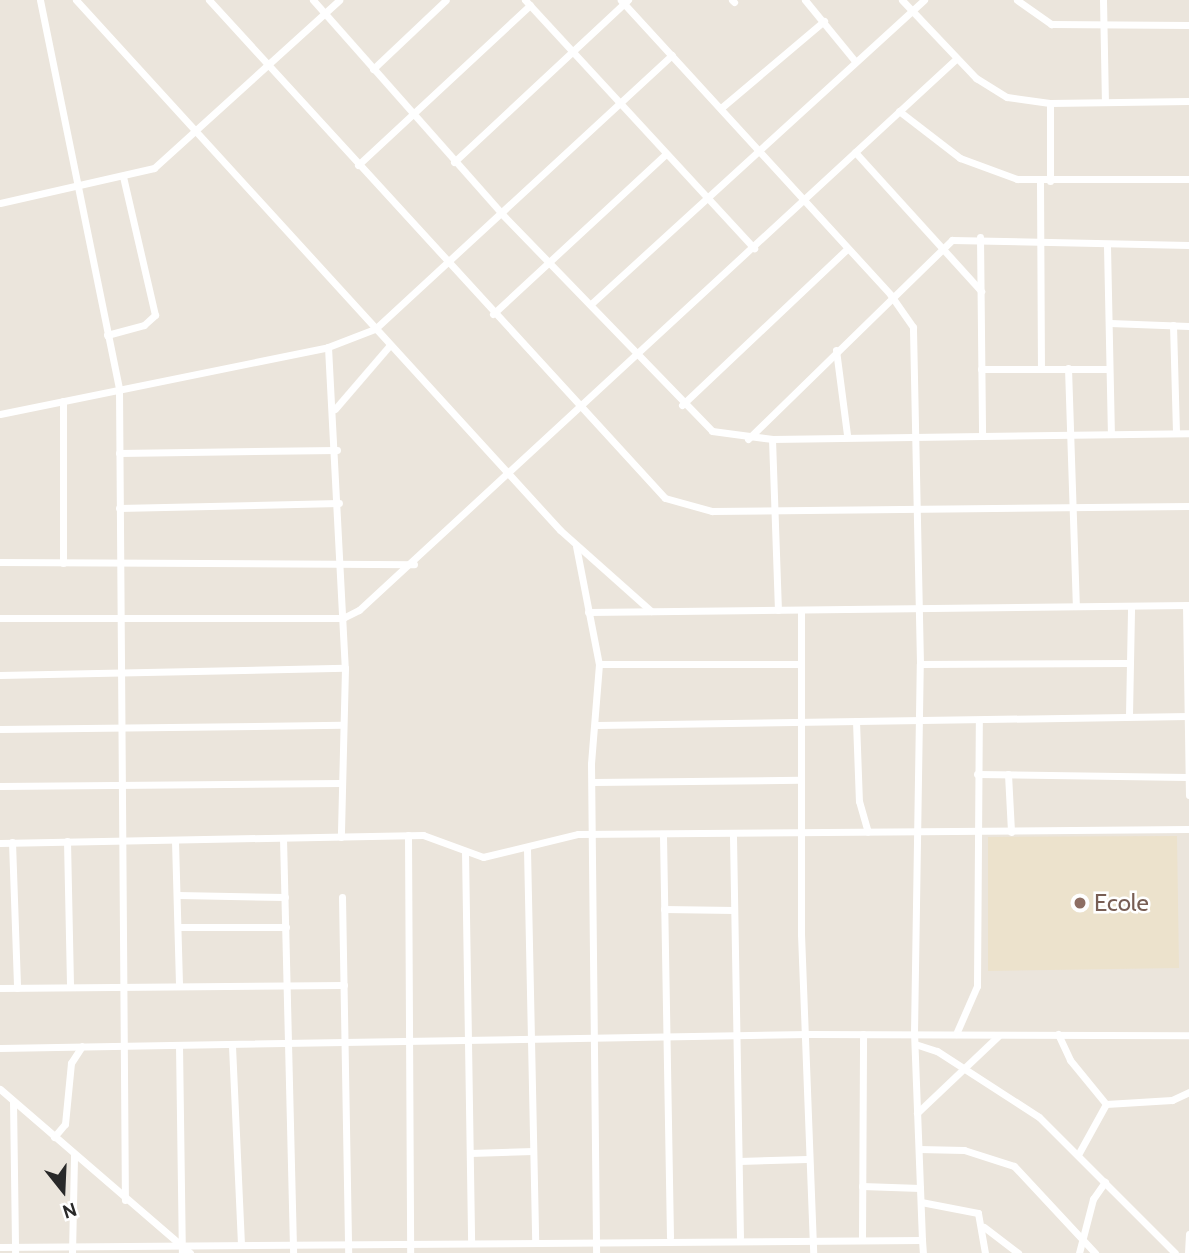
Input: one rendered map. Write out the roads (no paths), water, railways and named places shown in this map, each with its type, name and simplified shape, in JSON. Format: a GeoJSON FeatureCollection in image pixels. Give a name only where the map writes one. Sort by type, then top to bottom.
{"type":"FeatureCollection","features":[{"type":"Feature","properties":{"kind":"street"},"geometry":{"type":"LineString","coordinates":[[40,0],[76,189],[119,390],[119,619],[124,729],[121,783],[126,987],[125,1200]]}},
{"type":"Feature","properties":{"kind":"street"},"geometry":{"type":"LineString","coordinates":[[76,0],[506,472],[576,546],[651,611]]}},
{"type":"Feature","properties":{"kind":"street"},"geometry":{"type":"LineString","coordinates":[[209,0],[576,407],[665,498],[712,511],[1189,506]]}},
{"type":"Feature","properties":{"kind":"street"},"geometry":{"type":"LineString","coordinates":[[313,0],[502,215],[591,304],[635,357],[682,405],[712,430],[748,439],[916,434],[1071,436],[1189,433]]}},
{"type":"Feature","properties":{"kind":"street"},"geometry":{"type":"LineString","coordinates":[[0,203],[76,189],[154,168],[339,0]]}},
{"type":"Feature","properties":{"kind":"street"},"geometry":{"type":"LineString","coordinates":[[373,69],[446,0]]}},
{"type":"Feature","properties":{"kind":"street"},"geometry":{"type":"LineString","coordinates":[[805,0],[855,61]]}},
{"type":"Feature","properties":{"kind":"street"},"geometry":{"type":"LineString","coordinates":[[902,0],[956,59],[991,89],[1050,103],[1105,100],[1189,101]]}},
{"type":"Feature","properties":{"kind":"street"},"geometry":{"type":"LineString","coordinates":[[591,304],[707,201],[855,61],[924,0]]}},
{"type":"Feature","properties":{"kind":"street"},"geometry":{"type":"LineString","coordinates":[[1017,0],[1051,24],[1104,27],[1189,25]]}},
{"type":"Feature","properties":{"kind":"street"},"geometry":{"type":"LineString","coordinates":[[1103,0],[1105,100]]}},
{"type":"Feature","properties":{"kind":"street"},"geometry":{"type":"LineString","coordinates":[[454,162],[625,1],[891,295],[913,327],[919,664],[914,1033],[923,1253]]}},
{"type":"Feature","properties":{"kind":"street"},"geometry":{"type":"LineString","coordinates":[[358,165],[528,3],[623,104],[707,201],[754,248]]}},
{"type":"Feature","properties":{"kind":"street"},"geometry":{"type":"LineString","coordinates":[[721,108],[824,21]]}},
{"type":"Feature","properties":{"kind":"street"},"geometry":{"type":"LineString","coordinates":[[0,414],[328,347],[375,329],[623,104],[672,55]]}},
{"type":"Feature","properties":{"kind":"street"},"geometry":{"type":"LineString","coordinates":[[0,618],[343,618],[377,599],[506,472],[754,248],[956,59]]}},
{"type":"Feature","properties":{"kind":"street"},"geometry":{"type":"LineString","coordinates":[[1050,103],[1050,181]]}},
{"type":"Feature","properties":{"kind":"street"},"geometry":{"type":"LineString","coordinates":[[899,111],[978,168],[1040,182],[1189,179]]}},
{"type":"Feature","properties":{"kind":"street"},"geometry":{"type":"LineString","coordinates":[[855,152],[981,291]]}},
{"type":"Feature","properties":{"kind":"street"},"geometry":{"type":"LineString","coordinates":[[493,314],[666,154]]}},
{"type":"Feature","properties":{"kind":"street"},"geometry":{"type":"LineString","coordinates":[[107,335],[144,325],[155,315],[122,176]]}},
{"type":"Feature","properties":{"kind":"street"},"geometry":{"type":"LineString","coordinates":[[1040,182],[1038,244],[1041,368]]}},
{"type":"Feature","properties":{"kind":"street"},"geometry":{"type":"LineString","coordinates":[[748,439],[891,295],[942,248],[965,236],[1038,244],[1189,245]]}},
{"type":"Feature","properties":{"kind":"street"},"geometry":{"type":"LineString","coordinates":[[980,237],[982,434]]}},
{"type":"Feature","properties":{"kind":"street"},"geometry":{"type":"LineString","coordinates":[[1107,246],[1111,435]]}},
{"type":"Feature","properties":{"kind":"street"},"geometry":{"type":"LineString","coordinates":[[682,405],[848,248]]}},
{"type":"Feature","properties":{"kind":"street"},"geometry":{"type":"LineString","coordinates":[[1110,323],[1189,326]]}},
{"type":"Feature","properties":{"kind":"street"},"geometry":{"type":"LineString","coordinates":[[1173,325],[1176,433]]}},
{"type":"Feature","properties":{"kind":"street"},"geometry":{"type":"LineString","coordinates":[[335,409],[390,345]]}},
{"type":"Feature","properties":{"kind":"street"},"geometry":{"type":"LineString","coordinates":[[328,347],[335,409],[345,668],[341,837]]}},
{"type":"Feature","properties":{"kind":"street"},"geometry":{"type":"LineString","coordinates":[[836,350],[847,435]]}},
{"type":"Feature","properties":{"kind":"street"},"geometry":{"type":"LineString","coordinates":[[1068,368],[1077,508],[1076,604]]}},
{"type":"Feature","properties":{"kind":"street"},"geometry":{"type":"LineString","coordinates":[[981,369],[1109,369]]}},
{"type":"Feature","properties":{"kind":"street"},"geometry":{"type":"LineString","coordinates":[[63,401],[63,563]]}},
{"type":"Feature","properties":{"kind":"street"},"geometry":{"type":"LineString","coordinates":[[772,439],[778,610]]}},
{"type":"Feature","properties":{"kind":"street"},"geometry":{"type":"LineString","coordinates":[[119,453],[337,450]]}},
{"type":"Feature","properties":{"kind":"street"},"geometry":{"type":"LineString","coordinates":[[119,508],[339,503]]}},
{"type":"Feature","properties":{"kind":"street"},"geometry":{"type":"LineString","coordinates":[[576,546],[599,664],[593,782],[598,1040],[596,1253]]}},
{"type":"Feature","properties":{"kind":"street"},"geometry":{"type":"LineString","coordinates":[[0,562],[342,561],[414,564]]}},
{"type":"Feature","properties":{"kind":"street"},"geometry":{"type":"LineString","coordinates":[[588,612],[801,610],[918,604],[1188,605],[1189,795]]}},
{"type":"Feature","properties":{"kind":"street"},"geometry":{"type":"LineString","coordinates":[[1129,715],[1127,663],[1131,606]]}},
{"type":"Feature","properties":{"kind":"street"},"geometry":{"type":"LineString","coordinates":[[801,610],[800,780],[808,1034],[807,1159],[813,1253]]}},
{"type":"Feature","properties":{"kind":"street"},"geometry":{"type":"LineString","coordinates":[[919,664],[1127,663]]}},
{"type":"Feature","properties":{"kind":"street"},"geometry":{"type":"LineString","coordinates":[[599,664],[800,664]]}},
{"type":"Feature","properties":{"kind":"street"},"geometry":{"type":"LineString","coordinates":[[0,675],[345,668]]}},
{"type":"Feature","properties":{"kind":"street"},"geometry":{"type":"LineString","coordinates":[[597,725],[1188,716]]}},
{"type":"Feature","properties":{"kind":"street"},"geometry":{"type":"LineString","coordinates":[[956,1034],[977,986],[979,720]]}},
{"type":"Feature","properties":{"kind":"street"},"geometry":{"type":"LineString","coordinates":[[856,721],[859,801],[868,832]]}},
{"type":"Feature","properties":{"kind":"street"},"geometry":{"type":"LineString","coordinates":[[0,729],[342,725]]}},
{"type":"Feature","properties":{"kind":"street"},"geometry":{"type":"LineString","coordinates":[[977,774],[1188,777]]}},
{"type":"Feature","properties":{"kind":"street"},"geometry":{"type":"LineString","coordinates":[[1008,774],[1011,832]]}},
{"type":"Feature","properties":{"kind":"street"},"geometry":{"type":"LineString","coordinates":[[593,782],[800,780]]}},
{"type":"Feature","properties":{"kind":"street"},"geometry":{"type":"LineString","coordinates":[[0,786],[341,782]]}},
{"type":"Feature","properties":{"kind":"street"},"geometry":{"type":"LineString","coordinates":[[0,843],[408,835],[440,837],[465,851],[483,856],[594,835],[733,837],[917,831],[1189,829]]}},
{"type":"Feature","properties":{"kind":"street"},"geometry":{"type":"LineString","coordinates":[[408,835],[404,1042],[410,1253]]}},
{"type":"Feature","properties":{"kind":"street"},"geometry":{"type":"LineString","coordinates":[[663,836],[670,1237]]}},
{"type":"Feature","properties":{"kind":"street"},"geometry":{"type":"LineString","coordinates":[[733,837],[740,1237]]}},
{"type":"Feature","properties":{"kind":"street"},"geometry":{"type":"LineString","coordinates":[[284,838],[293,1253]]}},
{"type":"Feature","properties":{"kind":"street"},"geometry":{"type":"LineString","coordinates":[[67,841],[69,987]]}},
{"type":"Feature","properties":{"kind":"street"},"geometry":{"type":"LineString","coordinates":[[175,841],[180,926],[179,986]]}},
{"type":"Feature","properties":{"kind":"street"},"geometry":{"type":"LineString","coordinates":[[12,842],[10,899],[17,988]]}},
{"type":"Feature","properties":{"kind":"street"},"geometry":{"type":"LineString","coordinates":[[527,849],[535,1240]]}},
{"type":"Feature","properties":{"kind":"street"},"geometry":{"type":"LineString","coordinates":[[465,851],[471,1242]]}},
{"type":"Feature","properties":{"kind":"street"},"geometry":{"type":"LineString","coordinates":[[178,895],[285,897]]}},
{"type":"Feature","properties":{"kind":"street"},"geometry":{"type":"LineString","coordinates":[[342,897],[348,1253]]}},
{"type":"Feature","properties":{"kind":"street"},"geometry":{"type":"LineString","coordinates":[[0,899],[10,899]]}},
{"type":"Feature","properties":{"kind":"street"},"geometry":{"type":"LineString","coordinates":[[664,909],[734,910]]}},
{"type":"Feature","properties":{"kind":"street"},"geometry":{"type":"LineString","coordinates":[[180,926],[286,927]]}},
{"type":"Feature","properties":{"kind":"street"},"geometry":{"type":"LineString","coordinates":[[0,988],[344,985]]}},
{"type":"Feature","properties":{"kind":"street"},"geometry":{"type":"LineString","coordinates":[[0,1048],[530,1042],[808,1034],[1189,1035]]}},
{"type":"Feature","properties":{"kind":"street"},"geometry":{"type":"LineString","coordinates":[[862,1239],[863,1034]]}},
{"type":"Feature","properties":{"kind":"street"},"geometry":{"type":"LineString","coordinates":[[1058,1034],[1070,1060],[1106,1104]]}},
{"type":"Feature","properties":{"kind":"street"},"geometry":{"type":"LineString","coordinates":[[917,1113],[998,1036]]}},
{"type":"Feature","properties":{"kind":"street"},"geometry":{"type":"LineString","coordinates":[[915,1044],[966,1069],[1039,1117],[1079,1153],[1175,1253]]}},
{"type":"Feature","properties":{"kind":"street"},"geometry":{"type":"LineString","coordinates":[[179,1045],[181,1249]]}},
{"type":"Feature","properties":{"kind":"street"},"geometry":{"type":"LineString","coordinates":[[232,1045],[241,1244]]}},
{"type":"Feature","properties":{"kind":"street"},"geometry":{"type":"LineString","coordinates":[[54,1137],[65,1124],[71,1063],[82,1046]]}},
{"type":"Feature","properties":{"kind":"street"},"geometry":{"type":"LineString","coordinates":[[0,1089],[181,1249],[190,1253]]}},
{"type":"Feature","properties":{"kind":"street"},"geometry":{"type":"LineString","coordinates":[[1079,1153],[1096,1112],[1106,1104],[1172,1100],[1189,1092]]}},
{"type":"Feature","properties":{"kind":"street"},"geometry":{"type":"LineString","coordinates":[[13,1101],[15,1250]]}},
{"type":"Feature","properties":{"kind":"street"},"geometry":{"type":"LineString","coordinates":[[919,1149],[964,1150],[1007,1162],[1082,1243],[1095,1253]]}},
{"type":"Feature","properties":{"kind":"street"},"geometry":{"type":"LineString","coordinates":[[470,1153],[533,1151]]}},
{"type":"Feature","properties":{"kind":"street"},"geometry":{"type":"LineString","coordinates":[[72,1250],[74,1154]]}},
{"type":"Feature","properties":{"kind":"street"},"geometry":{"type":"LineString","coordinates":[[739,1161],[807,1159]]}},
{"type":"Feature","properties":{"kind":"street"},"geometry":{"type":"LineString","coordinates":[[1079,1253],[1105,1182]]}},
{"type":"Feature","properties":{"kind":"street"},"geometry":{"type":"LineString","coordinates":[[862,1186],[920,1188]]}},
{"type":"Feature","properties":{"kind":"street"},"geometry":{"type":"LineString","coordinates":[[921,1202],[974,1210],[984,1227],[1017,1253]]}},
{"type":"Feature","properties":{"kind":"street"},"geometry":{"type":"LineString","coordinates":[[984,1227],[985,1253]]}},
{"type":"Feature","properties":{"kind":"street"},"geometry":{"type":"LineString","coordinates":[[1188,1253],[1189,1234]]}},
{"type":"Feature","properties":{"kind":"street"},"geometry":{"type":"LineString","coordinates":[[0,1247],[15,1250],[130,1250],[241,1244],[670,1237],[922,1240]]}},
{"type":"Feature","properties":{"kind":"place","name":"Ecole"},"geometry":{"type":"Point","coordinates":[1080,903]}}]}
